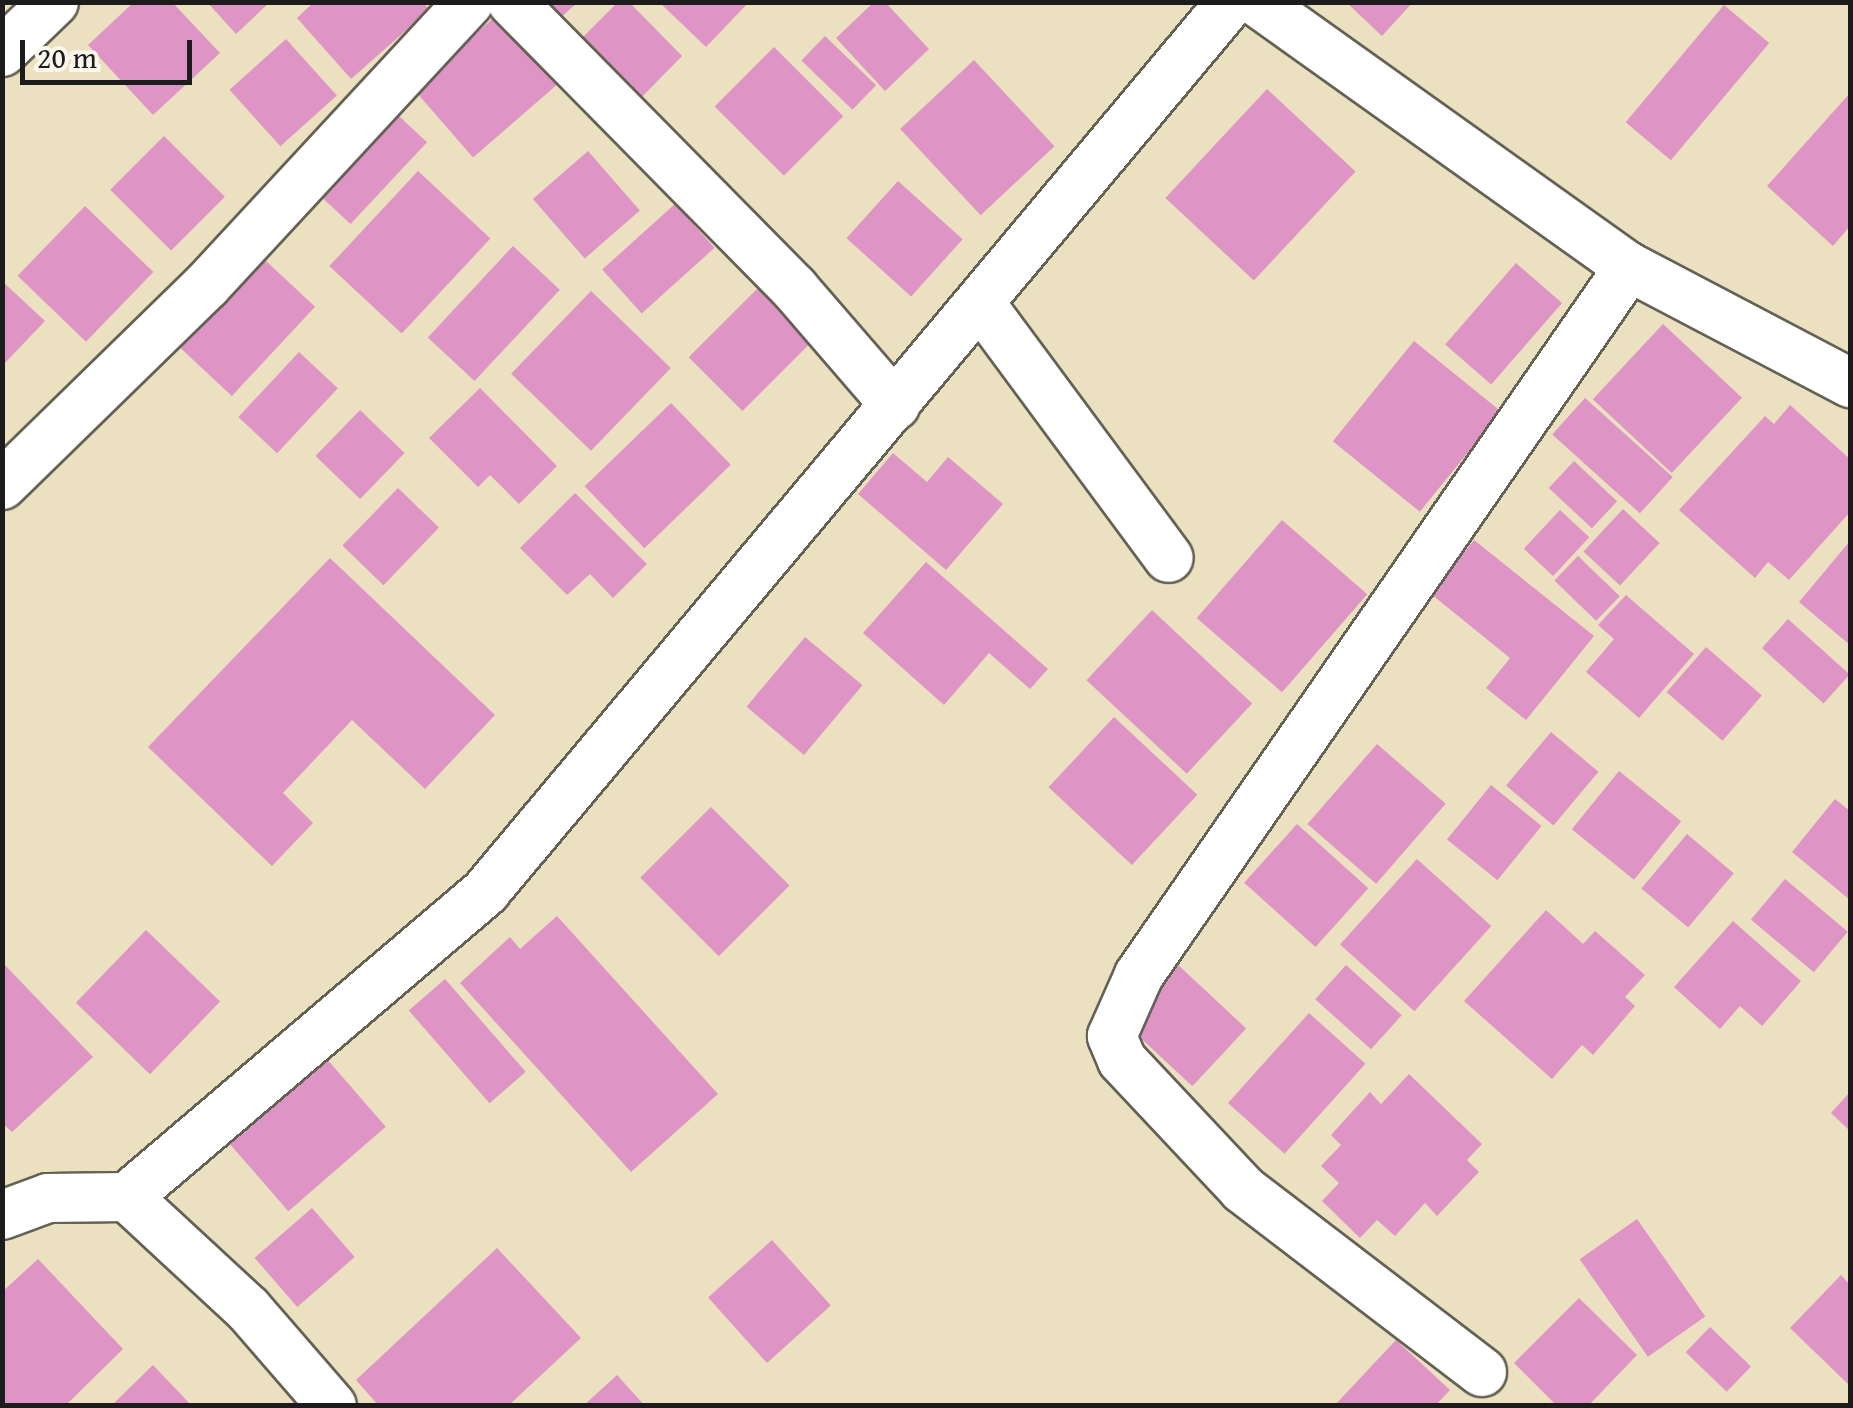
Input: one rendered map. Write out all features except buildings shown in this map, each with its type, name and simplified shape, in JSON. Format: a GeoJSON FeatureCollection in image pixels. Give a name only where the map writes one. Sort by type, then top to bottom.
{"type":"FeatureCollection","features":[{"type":"Feature","properties":{"kind":"street"},"geometry":{"type":"LineString","coordinates":[[2,52],[54,2]]}},
{"type":"Feature","properties":{"kind":"street"},"geometry":{"type":"LineString","coordinates":[[2,486],[207,285],[470,2]]}},
{"type":"Feature","properties":{"kind":"street"},"geometry":{"type":"LineString","coordinates":[[512,2],[794,288],[895,405]]}},
{"type":"Feature","properties":{"kind":"street"},"geometry":{"type":"LineString","coordinates":[[2,1215],[48,1198],[128,1198],[486,892],[1231,2]]}},
{"type":"Feature","properties":{"kind":"street"},"geometry":{"type":"LineString","coordinates":[[1257,2],[1629,268],[1850,383]]}},
{"type":"Feature","properties":{"kind":"street"},"geometry":{"type":"LineString","coordinates":[[1482,1372],[1244,1189],[1122,1060],[1112,1036],[1139,975],[1629,268]]}},
{"type":"Feature","properties":{"kind":"street"},"geometry":{"type":"LineString","coordinates":[[980,303],[1170,558]]}},
{"type":"Feature","properties":{"kind":"street"},"geometry":{"type":"LineString","coordinates":[[128,1198],[248,1309],[332,1406]]}}]}
